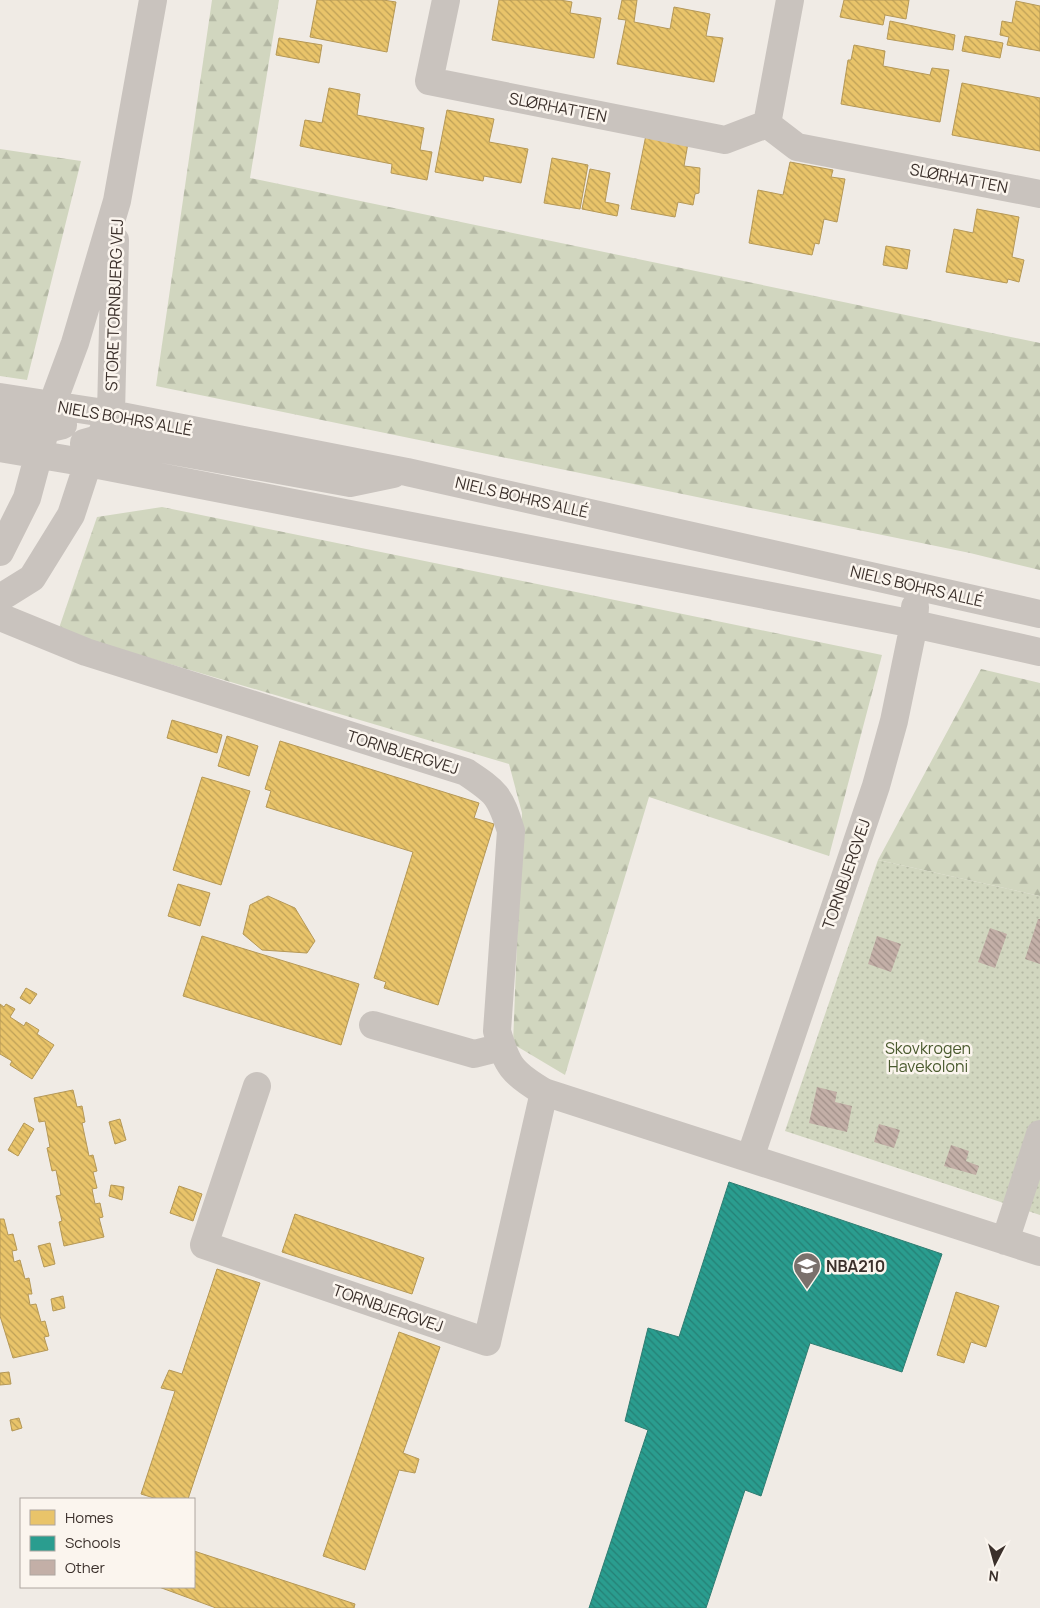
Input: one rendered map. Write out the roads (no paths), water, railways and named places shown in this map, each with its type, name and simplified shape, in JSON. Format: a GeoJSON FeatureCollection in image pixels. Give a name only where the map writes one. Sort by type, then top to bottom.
{"type":"FeatureCollection","features":[{"type":"Feature","properties":{"kind":"street","name":"STORE TORNBJERG VEJ"},"geometry":{"type":"LineString","coordinates":[[0,552],[27,498],[46,430],[75,343],[117,201],[153,0]]}},
{"type":"Feature","properties":{"kind":"street","name":"SLØRHATTEN"},"geometry":{"type":"LineString","coordinates":[[446,0],[429,81],[725,140],[767,124],[797,147],[1040,194]]}},
{"type":"Feature","properties":{"kind":"street"},"geometry":{"type":"LineString","coordinates":[[767,124],[790,0]]}},
{"type":"Feature","properties":{"kind":"street","name":"STORE TORNBJERG VEJ"},"geometry":{"type":"LineString","coordinates":[[0,598],[32,578],[71,515],[88,463],[106,426],[117,201]]}},
{"type":"Feature","properties":{"kind":"street","name":"NIELS BOHRS ALLÉ"},"geometry":{"type":"LineString","coordinates":[[0,397],[88,463],[914,624],[1040,652]]}},
{"type":"Feature","properties":{"kind":"street"},"geometry":{"type":"LineString","coordinates":[[0,423],[46,430],[106,426]]}},
{"type":"Feature","properties":{"kind":"street","name":"NIELS BOHRS ALLÉ"},"geometry":{"type":"LineString","coordinates":[[0,448],[46,430],[106,426],[350,483],[407,472],[1040,614]]}},
{"type":"Feature","properties":{"kind":"street","name":"TORNBJERGVEJ"},"geometry":{"type":"LineString","coordinates":[[750,1158],[876,786],[894,721],[914,624],[917,585]]}},
{"type":"Feature","properties":{"kind":"street","name":"TORNBJERGVEJ"},"geometry":{"type":"LineString","coordinates":[[0,617],[86,652],[466,772],[489,788],[503,804],[510,831],[497,1031],[505,1057],[519,1076],[544,1092],[1040,1252]]}},
{"type":"Feature","properties":{"kind":"street"},"geometry":{"type":"LineString","coordinates":[[373,1025],[474,1054],[502,1046]]}},
{"type":"Feature","properties":{"kind":"street","name":"TORNBJERGVEJ"},"geometry":{"type":"LineString","coordinates":[[257,1086],[204,1245],[487,1342],[544,1092]]}},
{"type":"Feature","properties":{"kind":"street"},"geometry":{"type":"LineString","coordinates":[[1005,1240],[1040,1134]]}},
{"type":"Feature","properties":{"kind":"place","name":"NBA210"},"geometry":{"type":"Point","coordinates":[807,1290]}},
{"type":"Feature","properties":{"kind":"park label","name":"Skovkrogen Havekoloni"},"geometry":{"type":"Point","coordinates":[928,1057]}}]}
